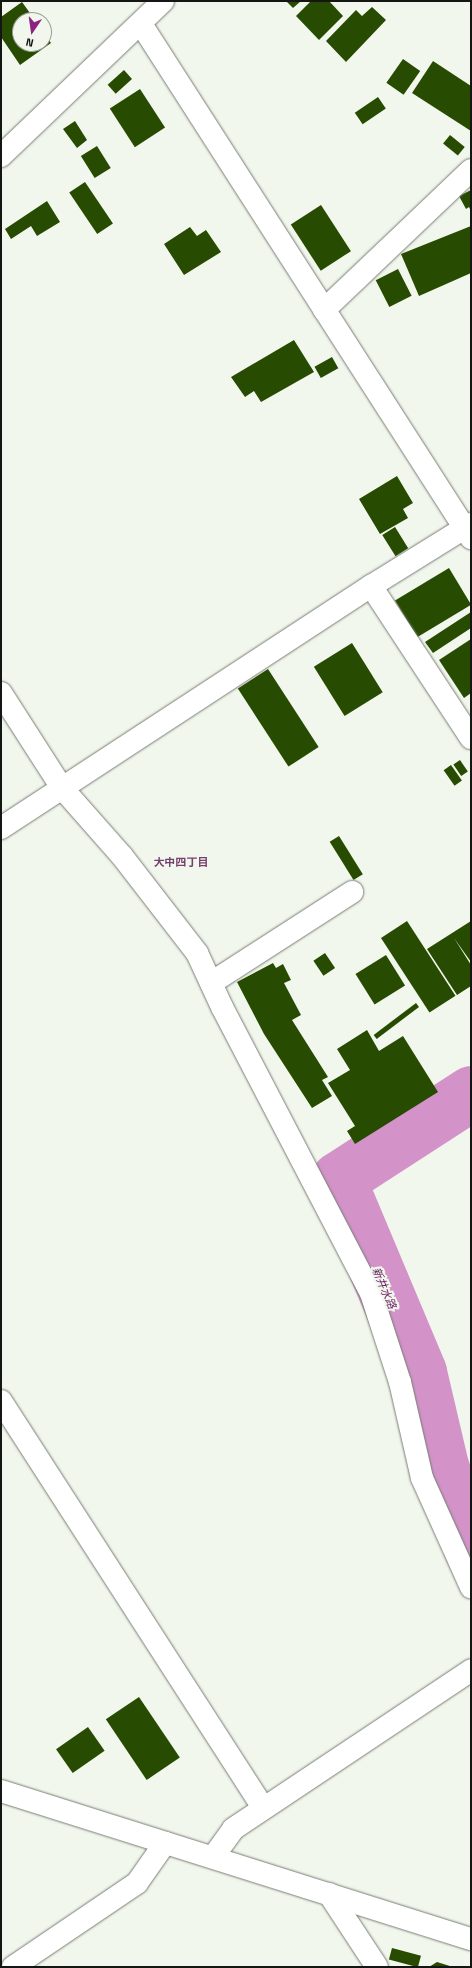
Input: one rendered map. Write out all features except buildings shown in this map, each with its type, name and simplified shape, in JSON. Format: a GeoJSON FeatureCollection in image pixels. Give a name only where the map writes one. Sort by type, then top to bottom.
{"type":"FeatureCollection","features":[{"type":"Feature","properties":{"kind":"street"},"geometry":{"type":"LineString","coordinates":[[1,156],[164,1]]}},
{"type":"Feature","properties":{"kind":"street"},"geometry":{"type":"LineString","coordinates":[[1,828],[371,586],[469,530],[324,310],[141,24]]}},
{"type":"Feature","properties":{"kind":"street"},"geometry":{"type":"LineString","coordinates":[[324,310],[471,170]]}},
{"type":"Feature","properties":{"kind":"street"},"geometry":{"type":"LineString","coordinates":[[371,586],[471,738]]}},
{"type":"Feature","properties":{"kind":"street"},"geometry":{"type":"LineString","coordinates":[[1,693],[62,788],[122,856],[197,953],[211,983],[371,1292],[400,1382],[422,1478],[471,1587]]}},
{"type":"Feature","properties":{"kind":"street"},"geometry":{"type":"LineString","coordinates":[[211,983],[352,892]]}},
{"type":"Feature","properties":{"kind":"street"},"geometry":{"type":"LineString","coordinates":[[1,1401],[263,1807]]}},
{"type":"Feature","properties":{"kind":"street"},"geometry":{"type":"LineString","coordinates":[[213,1857],[233,1829],[263,1807],[471,1670]]}},
{"type":"Feature","properties":{"kind":"street"},"geometry":{"type":"LineString","coordinates":[[1,1791],[471,1939]]}},
{"type":"Feature","properties":{"kind":"street"},"geometry":{"type":"LineString","coordinates":[[12,1967],[137,1883],[165,1843]]}},
{"type":"Feature","properties":{"kind":"street"},"geometry":{"type":"LineString","coordinates":[[329,1894],[376,1967]]}},
{"type":"Feature","properties":{"kind":"waterway","name":"新井水路"},"geometry":{"type":"LineString","coordinates":[[471,1093],[338,1179],[419,1372],[441,1466],[471,1549]]}},
{"type":"Feature","properties":{"kind":"district","name":"大中四丁目"},"geometry":{"type":"Point","coordinates":[181,862]}}]}
